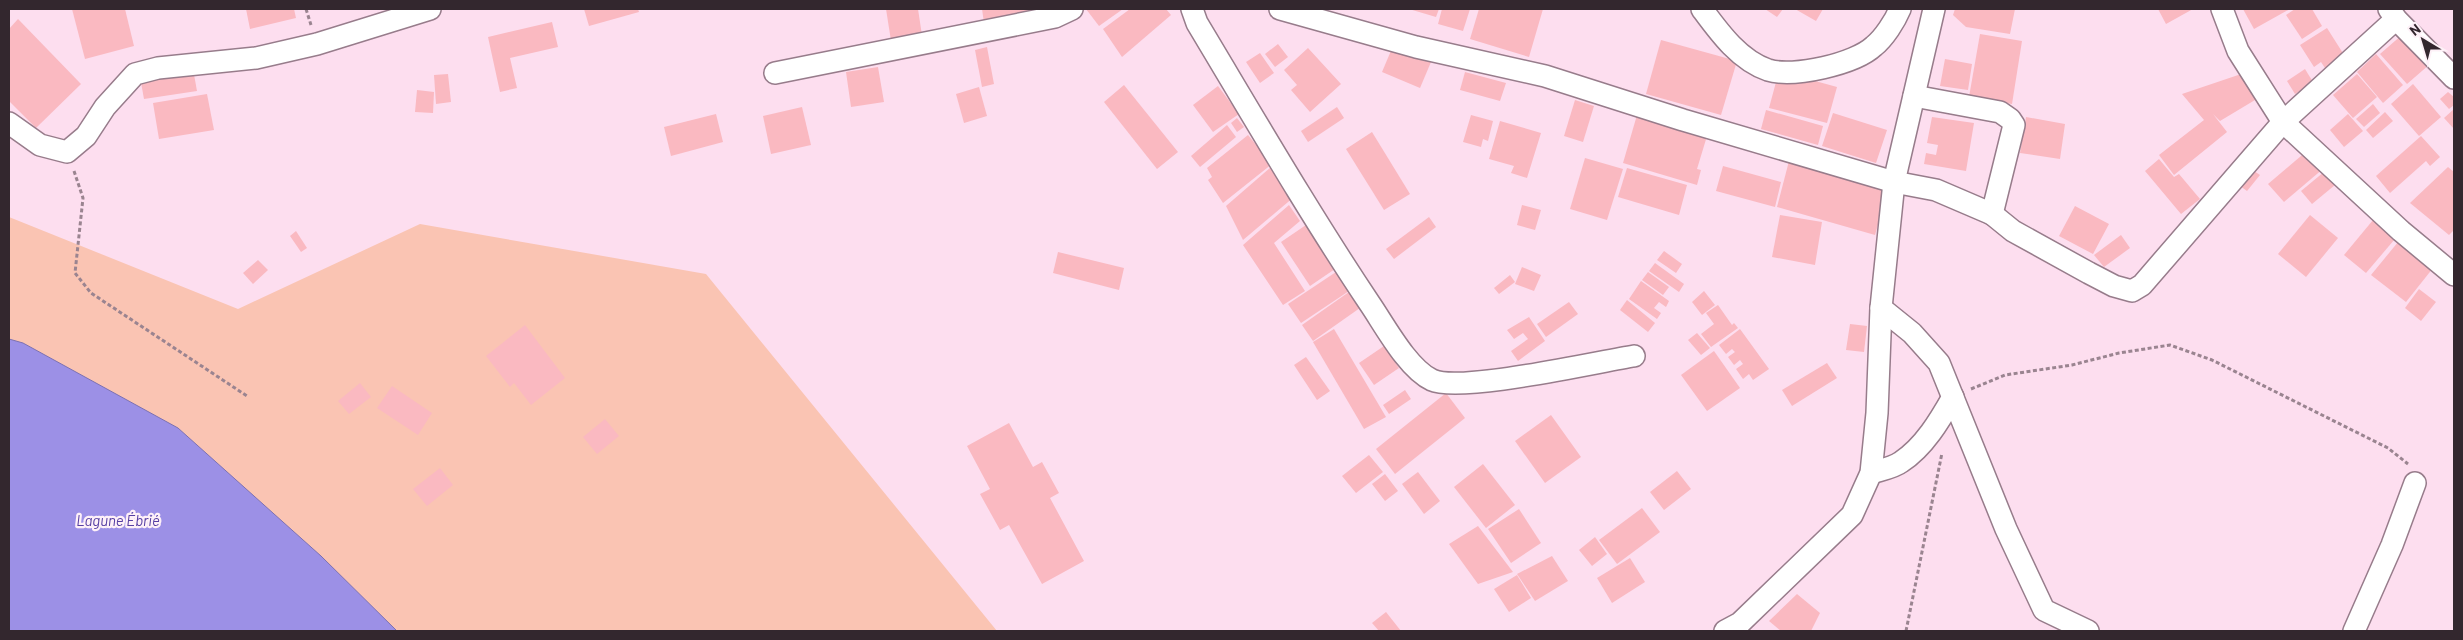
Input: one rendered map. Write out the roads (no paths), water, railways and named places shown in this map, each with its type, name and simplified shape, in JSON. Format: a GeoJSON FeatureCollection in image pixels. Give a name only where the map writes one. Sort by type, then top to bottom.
{"type":"FeatureCollection","features":[{"type":"Feature","properties":{"kind":"street"},"geometry":{"type":"LineString","coordinates":[[9,123],[40,145],[67,152],[86,136],[105,107],[135,74],[158,68],[256,58],[317,44],[430,9]]}},
{"type":"Feature","properties":{"kind":"street"},"geometry":{"type":"LineString","coordinates":[[775,73],[1055,17],[1072,9]]}},
{"type":"Feature","properties":{"kind":"street"},"geometry":{"type":"LineString","coordinates":[[1192,9],[1197,23],[1324,236],[1407,360],[1431,380],[1451,384],[1507,378],[1634,356]]}},
{"type":"Feature","properties":{"kind":"street"},"geometry":{"type":"LineString","coordinates":[[1280,9],[1425,49],[1545,76],[1683,120],[1894,182],[1936,190],[1992,214],[2013,231],[2080,268],[2114,286],[2132,291],[2142,285],[2283,122],[2393,14],[2454,78]]}},
{"type":"Feature","properties":{"kind":"street"},"geometry":{"type":"LineString","coordinates":[[1702,9],[1721,35],[1744,57],[1769,70],[1810,71],[1842,63],[1874,47],[1900,9]]}},
{"type":"Feature","properties":{"kind":"street"},"geometry":{"type":"LineString","coordinates":[[1725,631],[1740,623],[1852,515],[1871,473],[1877,413],[1881,308],[1894,182],[1934,9]]}},
{"type":"Feature","properties":{"kind":"street"},"geometry":{"type":"LineString","coordinates":[[2222,9],[2238,51],[2283,122],[2400,231],[2454,275]]}},
{"type":"Feature","properties":{"kind":"street"},"geometry":{"type":"LineString","coordinates":[[1914,96],[2000,112],[2010,118],[2014,126],[1992,214]]}},
{"type":"Feature","properties":{"kind":"street"},"geometry":{"type":"LineString","coordinates":[[1881,308],[1912,333],[1939,363],[2006,529],[2044,610],[2088,631]]}},
{"type":"Feature","properties":{"kind":"street"},"geometry":{"type":"LineString","coordinates":[[1871,473],[1901,463],[1938,424],[1953,397]]}},
{"type":"Feature","properties":{"kind":"street"},"geometry":{"type":"LineString","coordinates":[[2354,631],[2392,545],[2415,483]]}},
{"type":"Feature","properties":{"kind":"water","name":"Lagune Ébrié"},"geometry":{"type":"Polygon","coordinates":[[[9,339],[23,343],[178,428],[321,556],[397,631],[9,631],[9,339]]]}}]}
